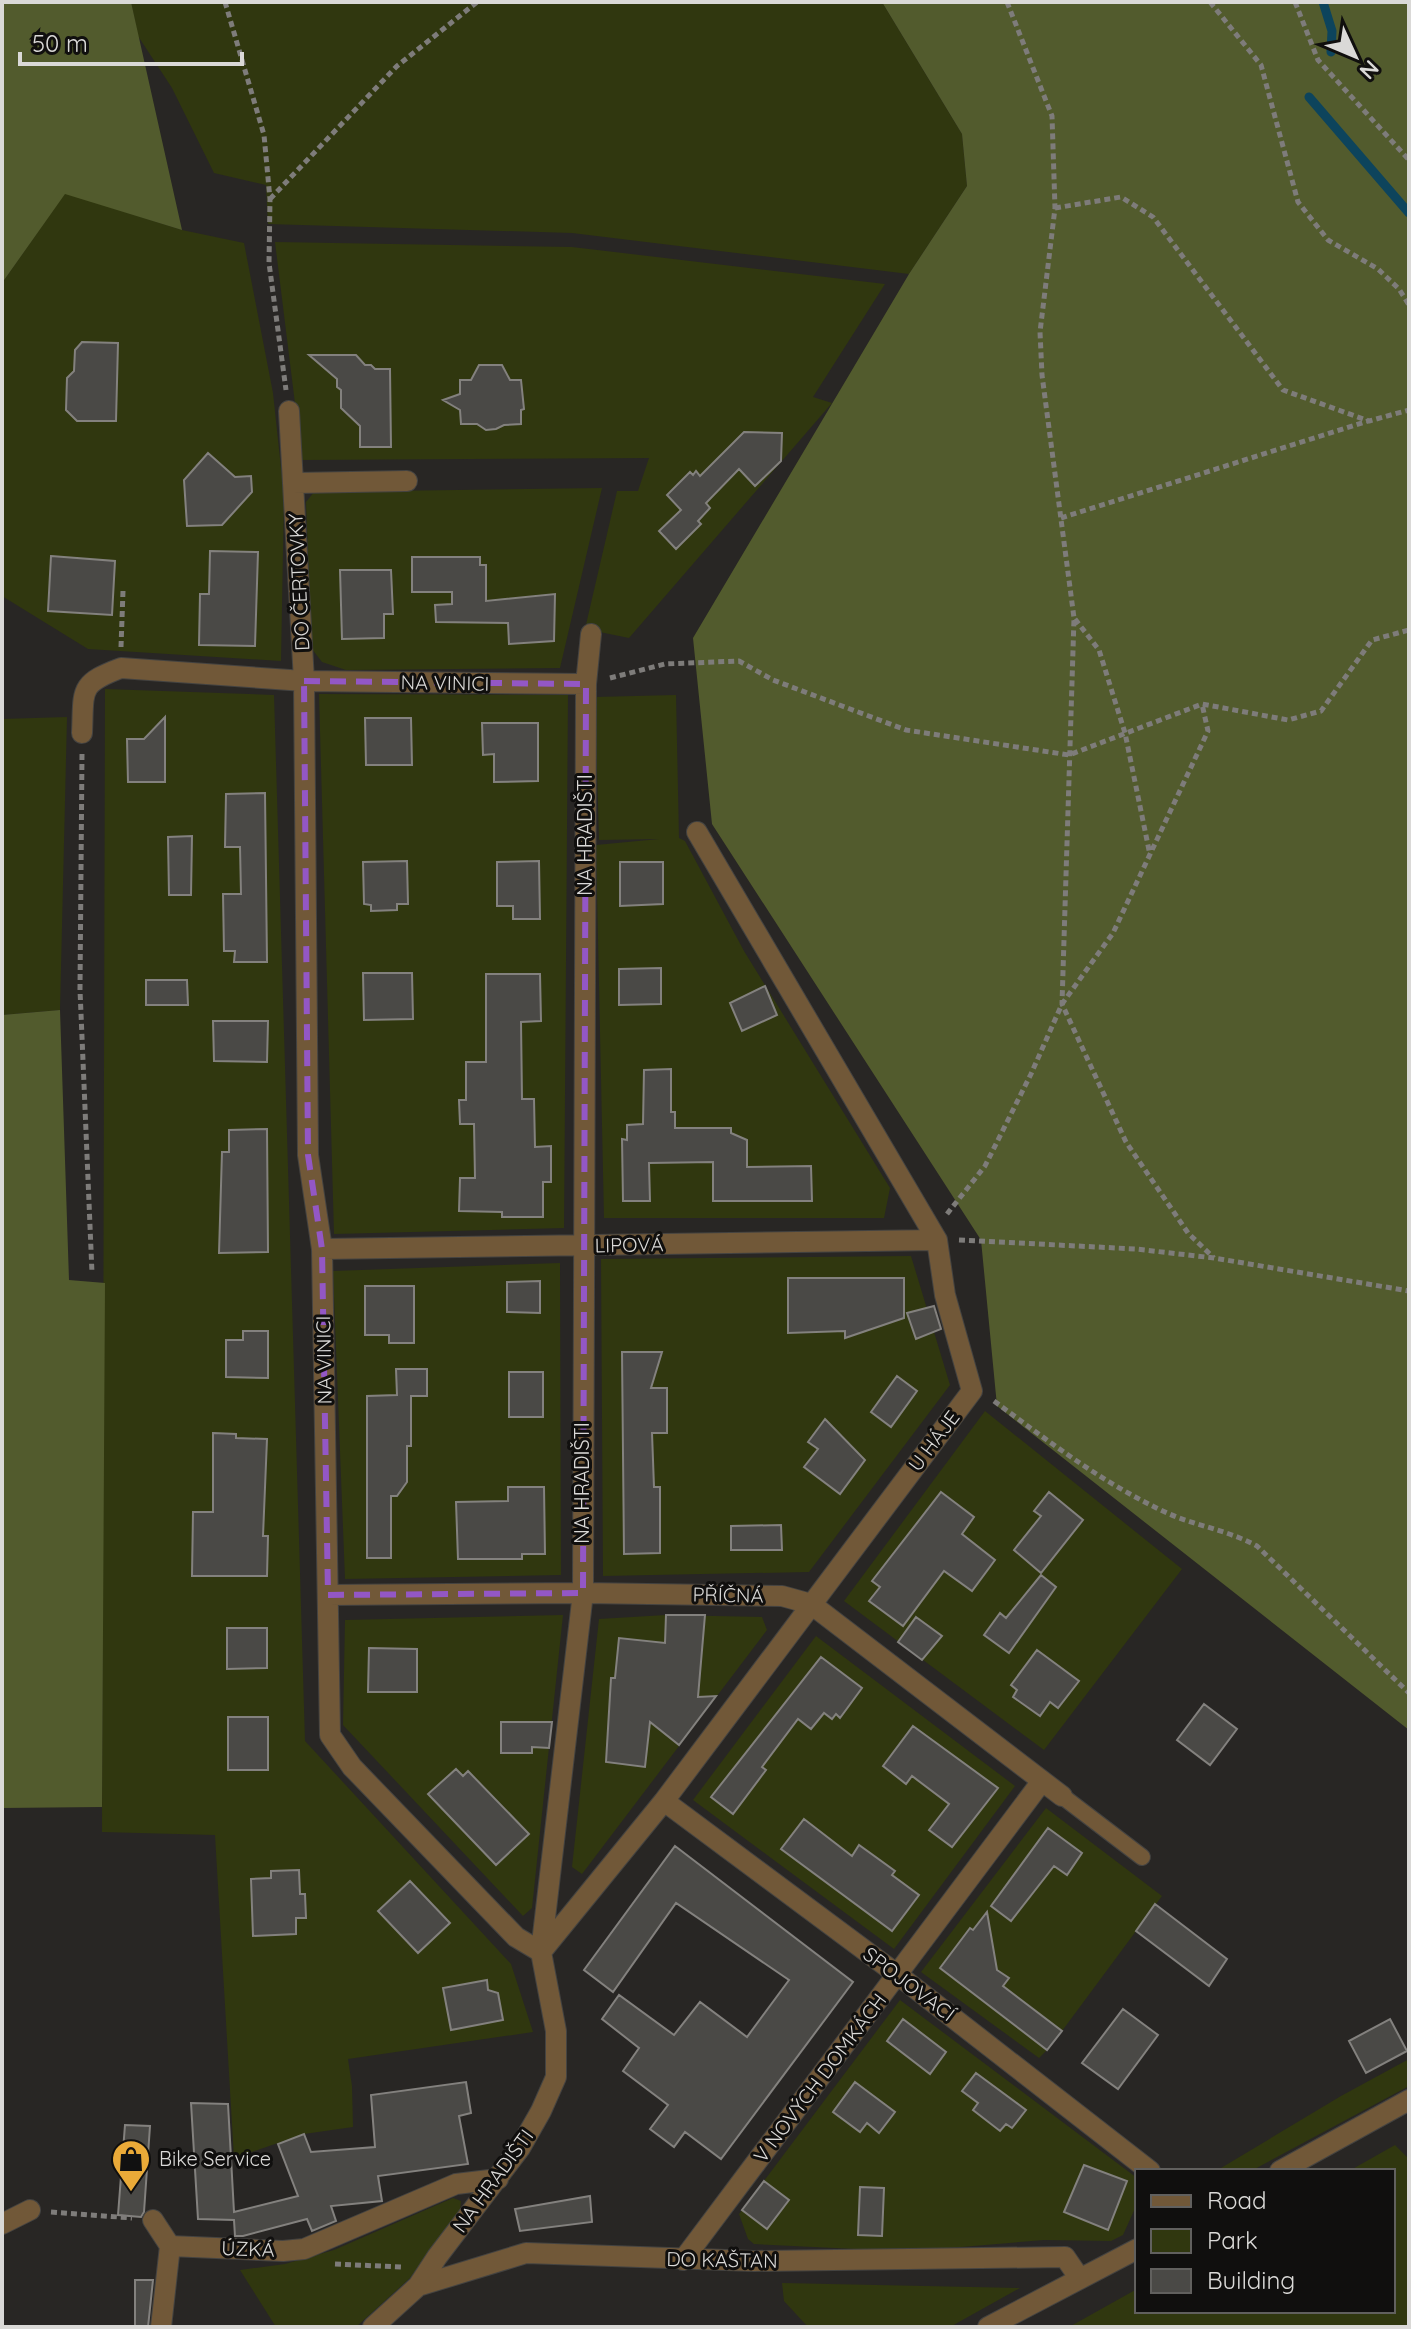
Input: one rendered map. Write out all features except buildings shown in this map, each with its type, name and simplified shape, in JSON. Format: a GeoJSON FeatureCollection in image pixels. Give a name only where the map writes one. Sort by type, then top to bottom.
{"type":"FeatureCollection","features":[{"type":"Feature","properties":{"kind":"street","name":"DO ČERTOVKY"},"geometry":{"type":"LineString","coordinates":[[289,411],[304,681]]}},
{"type":"Feature","properties":{"kind":"street","name":"DO ČERTOVKY"},"geometry":{"type":"LineString","coordinates":[[295,483],[407,481]]}},
{"type":"Feature","properties":{"kind":"street","name":"NA HRADIŠTI"},"geometry":{"type":"LineString","coordinates":[[418,2286],[498,2179],[541,2111],[556,2077],[556,2031],[541,1952],[583,1593],[586,684],[591,634]]}},
{"type":"Feature","properties":{"kind":"street","name":"NA VINICI"},"geometry":{"type":"LineString","coordinates":[[121,668],[304,681],[586,684]]}},
{"type":"Feature","properties":{"kind":"street"},"geometry":{"type":"LineString","coordinates":[[82,733],[84,694],[94,678],[121,668]]}},
{"type":"Feature","properties":{"kind":"street","name":"NA VINICI"},"geometry":{"type":"LineString","coordinates":[[304,681],[308,1155],[322,1249],[330,1735],[352,1767],[516,1937],[541,1952]]}},
{"type":"Feature","properties":{"kind":"street","name":"U HÁJE"},"geometry":{"type":"LineString","coordinates":[[541,1952],[664,1801],[972,1391],[945,1295],[937,1240],[697,832]]}},
{"type":"Feature","properties":{"kind":"street","name":"LIPOVÁ"},"geometry":{"type":"LineString","coordinates":[[322,1249],[937,1240]]}},
{"type":"Feature","properties":{"kind":"street","name":"PŘÍČNÁ"},"geometry":{"type":"LineString","coordinates":[[328,1595],[583,1593],[782,1596],[811,1604],[1062,1796]]}},
{"type":"Feature","properties":{"kind":"street","name":"V NOVÝCH DOMKÁCH"},"geometry":{"type":"LineString","coordinates":[[683,2260],[1042,1781]]}},
{"type":"Feature","properties":{"kind":"street","name":"SPOJOVACÍ"},"geometry":{"type":"LineString","coordinates":[[664,1801],[898,1975],[1147,2169]]}},
{"type":"Feature","properties":{"kind":"street"},"geometry":{"type":"LineString","coordinates":[[1284,2169],[1409,2100]]}},
{"type":"Feature","properties":{"kind":"street","name":"ÚZKÁ"},"geometry":{"type":"LineString","coordinates":[[170,2246],[283,2251],[304,2249],[456,2184],[498,2179]]}},
{"type":"Feature","properties":{"kind":"street"},"geometry":{"type":"LineString","coordinates":[[2,2224],[30,2210]]}},
{"type":"Feature","properties":{"kind":"street"},"geometry":{"type":"LineString","coordinates":[[153,2220],[170,2246],[161,2327]]}},
{"type":"Feature","properties":{"kind":"street"},"geometry":{"type":"LineString","coordinates":[[988,2327],[1135,2250]]}},
{"type":"Feature","properties":{"kind":"street","name":"DO KAŠTAN"},"geometry":{"type":"LineString","coordinates":[[373,2327],[418,2286],[526,2253],[683,2260],[872,2262],[1065,2257],[1080,2279]]}},
{"type":"Feature","properties":{"kind":"lane"},"geometry":{"type":"LineString","coordinates":[[1062,1796],[1142,1857]]}},
{"type":"Feature","properties":{"kind":"path"},"geometry":{"type":"LineString","coordinates":[[225,2],[264,135],[270,199],[269,263],[289,411]]}},
{"type":"Feature","properties":{"kind":"path"},"geometry":{"type":"LineString","coordinates":[[270,199],[397,66],[477,2]]}},
{"type":"Feature","properties":{"kind":"path"},"geometry":{"type":"LineString","coordinates":[[1007,2],[1052,116],[1055,208],[1040,332],[1042,375],[1074,618],[1062,1004],[1126,1142],[1188,1233],[1214,1258]]}},
{"type":"Feature","properties":{"kind":"path"},"geometry":{"type":"LineString","coordinates":[[1210,2],[1261,65],[1298,202],[1328,240],[1378,269],[1399,289],[1409,305]]}},
{"type":"Feature","properties":{"kind":"path"},"geometry":{"type":"LineString","coordinates":[[1295,2],[1318,60],[1409,160]]}},
{"type":"Feature","properties":{"kind":"path"},"geometry":{"type":"LineString","coordinates":[[1055,208],[1121,197],[1153,217],[1283,390],[1369,421]]}},
{"type":"Feature","properties":{"kind":"path"},"geometry":{"type":"LineString","coordinates":[[1061,518],[1409,410]]}},
{"type":"Feature","properties":{"kind":"path"},"geometry":{"type":"LineString","coordinates":[[121,668],[123,591]]}},
{"type":"Feature","properties":{"kind":"path"},"geometry":{"type":"LineString","coordinates":[[1074,618],[1099,650],[1125,733],[1150,856]]}},
{"type":"Feature","properties":{"kind":"path"},"geometry":{"type":"LineString","coordinates":[[586,684],[665,664],[739,661],[773,680],[906,730],[1069,755],[1202,704],[1288,720],[1321,711],[1372,640],[1409,630]]}},
{"type":"Feature","properties":{"kind":"path"},"geometry":{"type":"LineString","coordinates":[[1202,704],[1208,731],[1113,933],[1062,1004],[985,1166],[943,1220],[937,1240],[1136,1249],[1214,1258],[1409,1291]]}},
{"type":"Feature","properties":{"kind":"path"},"geometry":{"type":"LineString","coordinates":[[82,733],[80,990],[92,1273]]}},
{"type":"Feature","properties":{"kind":"path"},"geometry":{"type":"LineString","coordinates":[[972,1391],[992,1400],[1094,1475],[1168,1514],[1233,1533],[1257,1546],[1409,1693]]}},
{"type":"Feature","properties":{"kind":"path"},"geometry":{"type":"LineString","coordinates":[[30,2210],[153,2220]]}},
{"type":"Feature","properties":{"kind":"path"},"geometry":{"type":"LineString","coordinates":[[304,2249],[323,2264],[386,2264],[412,2268],[418,2286]]}},
{"type":"Feature","properties":{"kind":"highlighted area"},"geometry":{"type":"Polygon","coordinates":[[[304,681],[586,684],[583,1593],[328,1595],[322,1249],[308,1155],[304,681]]]}},
{"type":"Feature","properties":{"kind":"green space"},"geometry":{"type":"Polygon","coordinates":[[[2,2],[131,2],[182,230],[65,194],[2,283],[2,2]]]}},
{"type":"Feature","properties":{"kind":"green space"},"geometry":{"type":"Polygon","coordinates":[[[131,2],[882,2],[962,134],[967,186],[909,274],[572,233],[268,224],[266,185],[214,173],[172,88],[138,36],[131,2]]]}},
{"type":"Feature","properties":{"kind":"green space"},"geometry":{"type":"Polygon","coordinates":[[[882,2],[1409,2],[1409,1730],[997,1406],[981,1240],[712,824],[693,638],[909,274],[967,186],[962,134],[882,2]]]}},
{"type":"Feature","properties":{"kind":"green space"},"geometry":{"type":"Polygon","coordinates":[[[65,193],[182,230],[244,243],[273,393],[284,496],[281,661],[88,649],[2,596],[2,283],[65,193]]]}},
{"type":"Feature","properties":{"kind":"green space"},"geometry":{"type":"Polygon","coordinates":[[[275,242],[572,247],[885,284],[813,397],[832,403],[629,638],[585,629],[617,491],[638,491],[649,458],[302,460],[275,242]]]}},
{"type":"Feature","properties":{"kind":"green space"},"geometry":{"type":"Polygon","coordinates":[[[602,488],[560,668],[346,670],[322,662],[312,649],[306,502],[314,492],[602,488]]]}},
{"type":"Feature","properties":{"kind":"green space"},"geometry":{"type":"Polygon","coordinates":[[[105,689],[274,695],[305,1741],[511,1964],[533,2032],[348,2059],[353,2127],[304,2134],[234,2158],[215,1835],[102,1832],[105,689]]]}},
{"type":"Feature","properties":{"kind":"green space"},"geometry":{"type":"Polygon","coordinates":[[[319,694],[568,695],[564,1228],[334,1234],[319,694]]]}},
{"type":"Feature","properties":{"kind":"green space"},"geometry":{"type":"Polygon","coordinates":[[[676,695],[679,838],[685,841],[744,951],[890,1188],[884,1218],[604,1218],[596,845],[659,839],[599,840],[595,697],[676,695]]]}},
{"type":"Feature","properties":{"kind":"green space"},"geometry":{"type":"Polygon","coordinates":[[[67,717],[60,1010],[2,1015],[2,719],[67,717]]]}},
{"type":"Feature","properties":{"kind":"green space"},"geometry":{"type":"Polygon","coordinates":[[[60,1010],[69,1280],[105,1283],[102,1807],[2,1808],[2,1015],[60,1010]]]}},
{"type":"Feature","properties":{"kind":"green space"},"geometry":{"type":"Polygon","coordinates":[[[911,1256],[950,1385],[809,1572],[603,1576],[601,1259],[911,1256]]]}},
{"type":"Feature","properties":{"kind":"green space"},"geometry":{"type":"Polygon","coordinates":[[[560,1263],[561,1575],[345,1579],[333,1271],[560,1263]]]}},
{"type":"Feature","properties":{"kind":"green space"},"geometry":{"type":"Polygon","coordinates":[[[985,1411],[1182,1569],[1044,1750],[844,1601],[985,1411]]]}},
{"type":"Feature","properties":{"kind":"green space"},"geometry":{"type":"Polygon","coordinates":[[[563,1615],[532,1908],[523,1916],[343,1725],[345,1620],[563,1615]]]}},
{"type":"Feature","properties":{"kind":"green space"},"geometry":{"type":"Polygon","coordinates":[[[666,1615],[762,1617],[767,1630],[582,1874],[572,1867],[599,1619],[666,1615]]]}},
{"type":"Feature","properties":{"kind":"green space"},"geometry":{"type":"Polygon","coordinates":[[[816,1636],[1015,1786],[894,1949],[693,1800],[816,1636]]]}},
{"type":"Feature","properties":{"kind":"green space"},"geometry":{"type":"Polygon","coordinates":[[[1046,1808],[1162,1896],[1062,2031],[1020,1999],[1005,2018],[1047,2050],[1039,2058],[921,1972],[1046,1808]]]}},
{"type":"Feature","properties":{"kind":"green space"},"geometry":{"type":"Polygon","coordinates":[[[900,2000],[1135,2176],[1135,2208],[1123,2235],[1111,2241],[1044,2240],[876,2250],[754,2244],[748,2239],[739,2214],[900,2000]]]}},
{"type":"Feature","properties":{"kind":"green space"},"geometry":{"type":"Polygon","coordinates":[[[1409,2059],[1409,2086],[1255,2169],[1219,2169],[1409,2059]]]}},
{"type":"Feature","properties":{"kind":"green space"},"geometry":{"type":"Polygon","coordinates":[[[1395,2145],[1409,2159],[1409,2327],[1069,2327],[1135,2290],[1135,2313],[1395,2313],[1395,2169],[1353,2169],[1395,2145]]]}},
{"type":"Feature","properties":{"kind":"green space"},"geometry":{"type":"Polygon","coordinates":[[[453,2198],[461,2201],[460,2211],[410,2278],[356,2327],[276,2327],[240,2270],[285,2264],[334,2250],[453,2198]]]}},
{"type":"Feature","properties":{"kind":"green space"},"geometry":{"type":"Polygon","coordinates":[[[782,2283],[1020,2288],[950,2327],[808,2327],[784,2301],[782,2283]]]}},
{"type":"Feature","properties":{"kind":"waterway"},"geometry":{"type":"LineString","coordinates":[[1323,2],[1332,31],[1331,52]]}},
{"type":"Feature","properties":{"kind":"waterway"},"geometry":{"type":"LineString","coordinates":[[1309,97],[1409,213]]}},
{"type":"Feature","properties":{"kind":"place","name":"Bike Service"},"geometry":{"type":"Point","coordinates":[131,2193]}}]}
